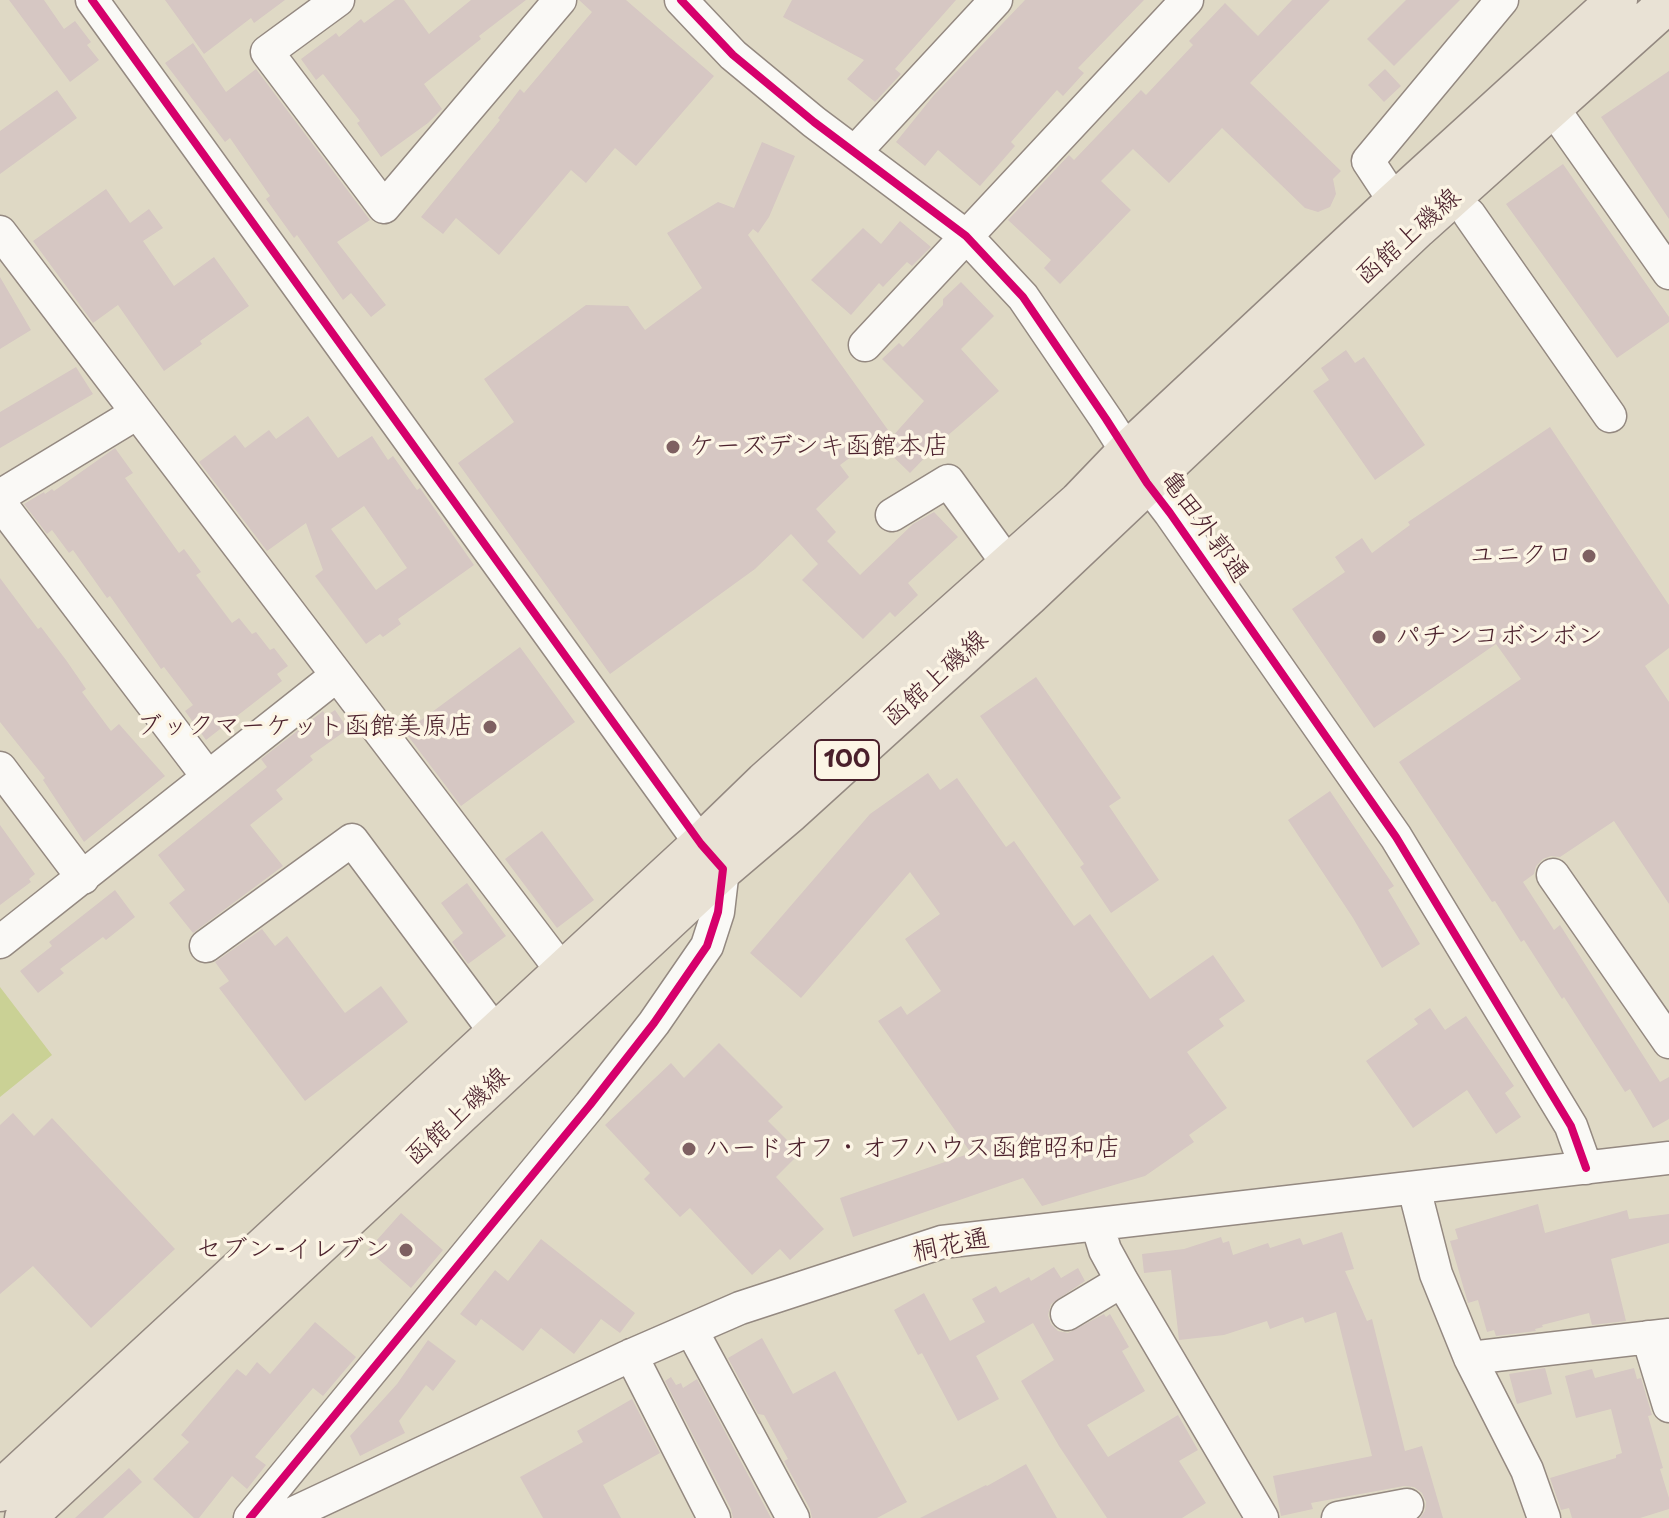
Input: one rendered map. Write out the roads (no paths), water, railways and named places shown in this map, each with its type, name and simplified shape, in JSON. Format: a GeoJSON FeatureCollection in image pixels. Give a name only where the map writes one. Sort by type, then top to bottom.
{"type":"FeatureCollection","features":[{"type":"Feature","properties":{"kind":"main road","name":"函館上磯線"},"geometry":{"type":"LineString","coordinates":[[0,1491],[563,972],[712,857],[790,812],[1018,580],[1406,215],[1617,0]]}},
{"type":"Feature","properties":{"kind":"main road","name":"函館上磯線"},"geometry":{"type":"LineString","coordinates":[[1406,215],[1552,107],[1669,2]]}},
{"type":"Feature","properties":{"kind":"main road","name":"函館上磯線"},"geometry":{"type":"LineString","coordinates":[[25,1518],[712,857]]}},
{"type":"Feature","properties":{"kind":"street"},"geometry":{"type":"LineString","coordinates":[[92,0],[712,857],[718,912],[707,946],[654,1023],[250,1518]]}},
{"type":"Feature","properties":{"kind":"street"},"geometry":{"type":"LineString","coordinates":[[338,0],[267,52],[384,207],[560,0]]}},
{"type":"Feature","properties":{"kind":"street","name":"亀田外郭通"},"geometry":{"type":"LineString","coordinates":[[681,0],[733,55],[966,236],[1023,297],[1137,468],[1396,837],[1571,1126],[1586,1168]]}},
{"type":"Feature","properties":{"kind":"street"},"geometry":{"type":"LineString","coordinates":[[855,152],[996,0]]}},
{"type":"Feature","properties":{"kind":"street"},"geometry":{"type":"LineString","coordinates":[[865,345],[1187,0]]}},
{"type":"Feature","properties":{"kind":"street"},"geometry":{"type":"LineString","coordinates":[[1406,215],[1368,161],[1484,7]]}},
{"type":"Feature","properties":{"kind":"street"},"geometry":{"type":"LineString","coordinates":[[1552,107],[1669,273]]}},
{"type":"Feature","properties":{"kind":"street"},"geometry":{"type":"LineString","coordinates":[[1469,214],[1610,416]]}},
{"type":"Feature","properties":{"kind":"street"},"geometry":{"type":"LineString","coordinates":[[0,232],[563,972]]}},
{"type":"Feature","properties":{"kind":"street"},"geometry":{"type":"LineString","coordinates":[[0,496],[137,413]]}},
{"type":"Feature","properties":{"kind":"street"},"geometry":{"type":"LineString","coordinates":[[892,515],[948,481],[1018,580]]}},
{"type":"Feature","properties":{"kind":"street"},"geometry":{"type":"LineString","coordinates":[[0,503],[208,777]]}},
{"type":"Feature","properties":{"kind":"street"},"geometry":{"type":"LineString","coordinates":[[0,942],[336,676]]}},
{"type":"Feature","properties":{"kind":"street"},"geometry":{"type":"LineString","coordinates":[[0,768],[83,878]]}},
{"type":"Feature","properties":{"kind":"street"},"geometry":{"type":"LineString","coordinates":[[206,946],[352,840],[496,1033]]}},
{"type":"Feature","properties":{"kind":"street"},"geometry":{"type":"LineString","coordinates":[[1553,875],[1669,1042]]}},
{"type":"Feature","properties":{"kind":"street","name":"桐花通"},"geometry":{"type":"LineString","coordinates":[[283,1518],[631,1355],[740,1308],[942,1242],[1669,1158]]}},
{"type":"Feature","properties":{"kind":"street"},"geometry":{"type":"LineString","coordinates":[[1414,1188],[1436,1274],[1470,1358],[1527,1470],[1544,1518]]}},
{"type":"Feature","properties":{"kind":"street"},"geometry":{"type":"LineString","coordinates":[[1097,1224],[1105,1250],[1122,1281],[1262,1518]]}},
{"type":"Feature","properties":{"kind":"street"},"geometry":{"type":"LineString","coordinates":[[1067,1314],[1122,1281]]}},
{"type":"Feature","properties":{"kind":"street"},"geometry":{"type":"LineString","coordinates":[[692,1331],[793,1518]]}},
{"type":"Feature","properties":{"kind":"street"},"geometry":{"type":"LineString","coordinates":[[1470,1358],[1659,1336],[1669,1406]]}},
{"type":"Feature","properties":{"kind":"street"},"geometry":{"type":"LineString","coordinates":[[631,1355],[714,1518]]}},
{"type":"Feature","properties":{"kind":"street"},"geometry":{"type":"LineString","coordinates":[[1338,1518],[1407,1505]]}},
{"type":"Feature","properties":{"kind":"place","name":"ケーズデンキ函館本店"},"geometry":{"type":"Point","coordinates":[673,447]}},
{"type":"Feature","properties":{"kind":"place","name":"ユニクロ"},"geometry":{"type":"Point","coordinates":[1589,556]}},
{"type":"Feature","properties":{"kind":"place","name":"パチンコボンボン"},"geometry":{"type":"Point","coordinates":[1379,637]}},
{"type":"Feature","properties":{"kind":"place","name":"ブックマーケット函館美原店"},"geometry":{"type":"Point","coordinates":[490,727]}},
{"type":"Feature","properties":{"kind":"place","name":"ハードオフ・オフハウス函館昭和店"},"geometry":{"type":"Point","coordinates":[689,1149]}},
{"type":"Feature","properties":{"kind":"place","name":"セブン-イレブン"},"geometry":{"type":"Point","coordinates":[406,1250]}}]}
